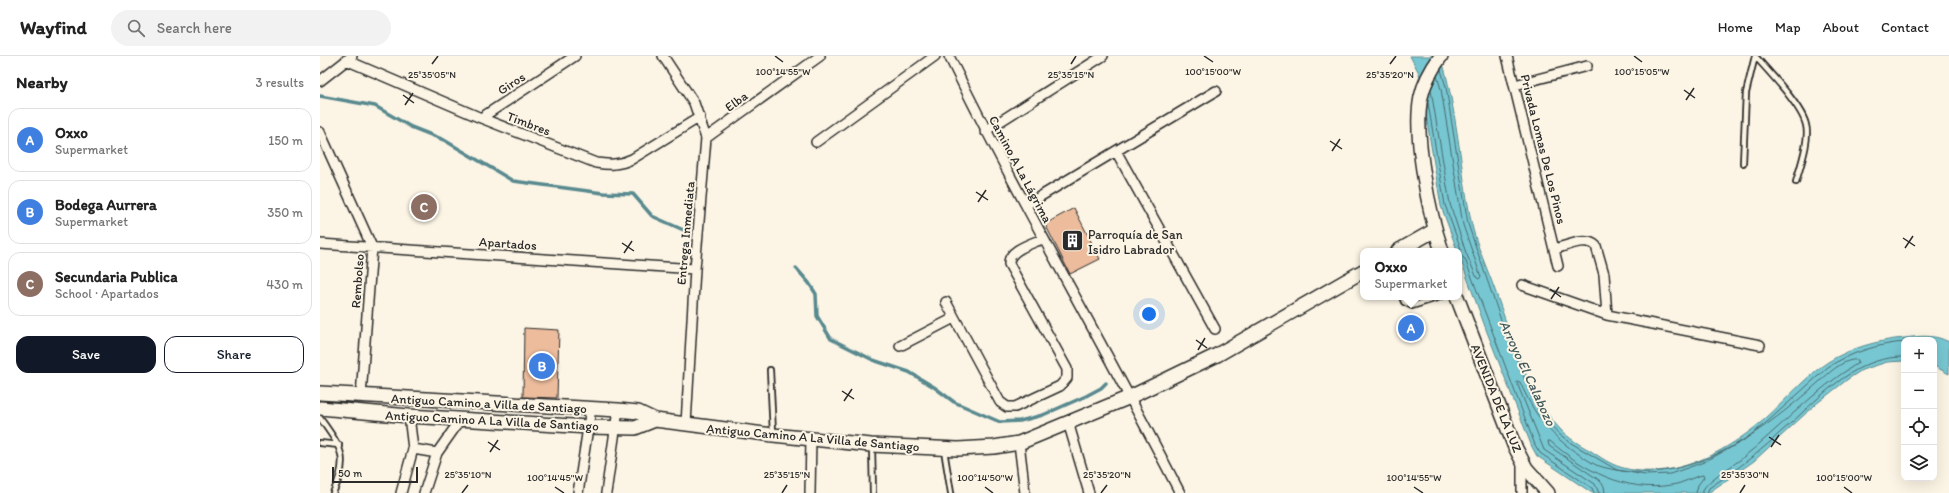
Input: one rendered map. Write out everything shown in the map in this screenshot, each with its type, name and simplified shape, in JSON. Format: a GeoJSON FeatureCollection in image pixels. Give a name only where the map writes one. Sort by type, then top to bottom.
{"type":"FeatureCollection","features":[{"type":"Feature","properties":{"kind":"street","name":"Giros"},"geometry":{"type":"LineString","coordinates":[[481,118],[575,56]]}},
{"type":"Feature","properties":{"kind":"street","name":"Entrega Inmediata"},"geometry":{"type":"LineString","coordinates":[[663,56],[694,102],[706,138],[695,269],[686,424]]}},
{"type":"Feature","properties":{"kind":"street","name":"Elba"},"geometry":{"type":"LineString","coordinates":[[706,138],[820,56]]}},
{"type":"Feature","properties":{"kind":"street"},"geometry":{"type":"LineString","coordinates":[[816,142],[935,56]]}},
{"type":"Feature","properties":{"kind":"street","name":"Camino A La Lágrima"},"geometry":{"type":"LineString","coordinates":[[949,56],[1042,239],[1130,397],[1180,493]]}},
{"type":"Feature","properties":{"kind":"street"},"geometry":{"type":"LineString","coordinates":[[986,131],[1103,56]]}},
{"type":"Feature","properties":{"kind":"street"},"geometry":{"type":"LineString","coordinates":[[1441,56],[1428,78],[1421,96],[1419,118],[1422,154],[1430,208],[1441,248]]}},
{"type":"Feature","properties":{"kind":"street","name":"Privada Lomas De Los Pinos"},"geometry":{"type":"LineString","coordinates":[[1507,56],[1558,266]]}},
{"type":"Feature","properties":{"kind":"street","name":"Timbres"},"geometry":{"type":"LineString","coordinates":[[349,58],[481,118],[596,163],[609,165],[620,164],[632,159],[700,117]]}},
{"type":"Feature","properties":{"kind":"street"},"geometry":{"type":"LineString","coordinates":[[320,81],[349,58]]}},
{"type":"Feature","properties":{"kind":"street"},"geometry":{"type":"LineString","coordinates":[[1515,85],[1587,66]]}},
{"type":"Feature","properties":{"kind":"street"},"geometry":{"type":"LineString","coordinates":[[1026,205],[1216,91]]}},
{"type":"Feature","properties":{"kind":"street","name":"Rembolso"},"geometry":{"type":"LineString","coordinates":[[320,132],[372,247],[361,396]]}},
{"type":"Feature","properties":{"kind":"street"},"geometry":{"type":"LineString","coordinates":[[1116,151],[1215,329]]}},
{"type":"Feature","properties":{"kind":"street"},"geometry":{"type":"LineString","coordinates":[[1403,248],[1435,230]]}},
{"type":"Feature","properties":{"kind":"street"},"geometry":{"type":"LineString","coordinates":[[946,302],[1000,402],[1007,407],[1015,407],[1060,386],[1067,378],[1066,368],[1009,260],[1013,253],[1042,239]]}},
{"type":"Feature","properties":{"kind":"street"},"geometry":{"type":"LineString","coordinates":[[1555,249],[1586,241],[1593,243],[1596,246],[1604,274],[1607,315]]}},
{"type":"Feature","properties":{"kind":"street","name":"Apartados"},"geometry":{"type":"LineString","coordinates":[[320,244],[695,269]]}},
{"type":"Feature","properties":{"kind":"street","name":"Antiguo Camino A La Villa de Santiago"},"geometry":{"type":"LineString","coordinates":[[320,408],[409,416],[616,428],[635,428],[655,420],[773,435],[872,445],[977,449],[1019,443],[1130,397],[1217,355],[1360,273]]}},
{"type":"Feature","properties":{"kind":"street"},"geometry":{"type":"LineString","coordinates":[[1522,285],[1607,315],[1760,345]]}},
{"type":"Feature","properties":{"kind":"street","name":"AVENIDA DE LA LUZ"},"geometry":{"type":"LineString","coordinates":[[1458,300],[1514,445],[1526,468],[1548,493]]}},
{"type":"Feature","properties":{"kind":"street"},"geometry":{"type":"LineString","coordinates":[[900,346],[954,318]]}},
{"type":"Feature","properties":{"kind":"street","name":"Antiguo Camino a Villa de Santiago"},"geometry":{"type":"LineString","coordinates":[[320,393],[618,410],[638,412],[655,420]]}},
{"type":"Feature","properties":{"kind":"street"},"geometry":{"type":"LineString","coordinates":[[578,493],[591,408]]}},
{"type":"Feature","properties":{"kind":"street"},"geometry":{"type":"LineString","coordinates":[[606,493],[618,410]]}},
{"type":"Feature","properties":{"kind":"street"},"geometry":{"type":"LineString","coordinates":[[401,493],[413,449],[409,416]]}},
{"type":"Feature","properties":{"kind":"street"},"geometry":{"type":"LineString","coordinates":[[424,493],[437,453],[461,419]]}},
{"type":"Feature","properties":{"kind":"street"},"geometry":{"type":"LineString","coordinates":[[1068,422],[1089,493]]}},
{"type":"Feature","properties":{"kind":"street"},"geometry":{"type":"LineString","coordinates":[[810,438],[810,493]]}},
{"type":"Feature","properties":{"kind":"street"},"geometry":{"type":"LineString","coordinates":[[1019,443],[1025,493]]}},
{"type":"Feature","properties":{"kind":"street"},"geometry":{"type":"LineString","coordinates":[[413,449],[437,453]]}},
{"type":"Feature","properties":{"kind":"street"},"geometry":{"type":"LineString","coordinates":[[1522,460],[1522,493]]}},
{"type":"Feature","properties":{"kind":"lane"},"geometry":{"type":"LineString","coordinates":[[1743,163],[1746,93],[1755,56]]}},
{"type":"Feature","properties":{"kind":"lane"},"geometry":{"type":"LineString","coordinates":[[1755,56],[1798,108],[1807,126],[1806,145],[1796,182]]}},
{"type":"Feature","properties":{"kind":"lane"},"geometry":{"type":"LineString","coordinates":[[1403,300],[1404,302],[1412,306],[1431,300]]}},
{"type":"Feature","properties":{"kind":"lane"},"geometry":{"type":"LineString","coordinates":[[770,370],[773,435]]}},
{"type":"Feature","properties":{"kind":"lane"},"geometry":{"type":"LineString","coordinates":[[320,418],[339,445],[342,468],[333,493]]}},
{"type":"Feature","properties":{"kind":"lane"},"geometry":{"type":"LineString","coordinates":[[320,443],[339,445]]}},
{"type":"Feature","properties":{"kind":"lane"},"geometry":{"type":"LineString","coordinates":[[872,445],[873,493]]}},
{"type":"Feature","properties":{"kind":"lane"},"geometry":{"type":"LineString","coordinates":[[944,448],[951,493]]}},
{"type":"Feature","properties":{"kind":"water"},"geometry":{"type":"Polygon","coordinates":[[[1410,56],[1441,56],[1455,117],[1467,200],[1473,230],[1522,365],[1530,383],[1549,416],[1563,432],[1574,441],[1605,460],[1620,467],[1640,471],[1659,471],[1698,461],[1717,452],[1734,442],[1766,418],[1796,388],[1828,362],[1855,349],[1875,343],[1901,338],[1901,361],[1887,362],[1862,370],[1848,379],[1816,404],[1754,461],[1708,493],[1592,493],[1537,456],[1532,447],[1462,264],[1462,248],[1456,248],[1441,206],[1419,73],[1410,56]]]}},
{"type":"Feature","properties":{"kind":"water"},"geometry":{"type":"Polygon","coordinates":[[[1937,338],[1949,342],[1949,374],[1937,368],[1937,338]]]}},
{"type":"Feature","properties":{"kind":"building","name":"Parroquía de San Isidro Labrador"},"geometry":{"type":"Polygon","coordinates":[[[1074,208],[1100,259],[1070,274],[1045,224],[1074,208]]]}},
{"type":"Feature","properties":{"kind":"building"},"geometry":{"type":"Polygon","coordinates":[[[524,328],[559,330],[557,398],[523,397],[524,328]]]}},
{"type":"Feature","properties":{"kind":"waterway"},"geometry":{"type":"LineString","coordinates":[[320,96],[375,106],[411,127],[444,140],[513,181],[603,193],[633,194],[652,216],[688,232]]}},
{"type":"Feature","properties":{"kind":"waterway"},"geometry":{"type":"LineString","coordinates":[[796,268],[816,294],[817,316],[831,339],[873,360],[909,372],[934,387],[954,402],[1000,422],[1020,421],[1043,415],[1086,396],[1101,388],[1106,383]]}},
{"type":"Feature","properties":{"kind":"place","name":"Secundaria Publica"},"geometry":{"type":"Point","coordinates":[424,207]}},
{"type":"Feature","properties":{"kind":"place","name":"Parroquía de San Isidro Labrador"},"geometry":{"type":"Point","coordinates":[1072,241]}},
{"type":"Feature","properties":{"kind":"place","name":"Oxxo"},"geometry":{"type":"Point","coordinates":[1411,328]}},
{"type":"Feature","properties":{"kind":"place","name":"Bodega Aurrera"},"geometry":{"type":"Point","coordinates":[542,366]}},
{"type":"Feature","properties":{"kind":"water label","name":"Arroyo El Calabozo"},"geometry":{"type":"Point","coordinates":[1528,373]}}]}
